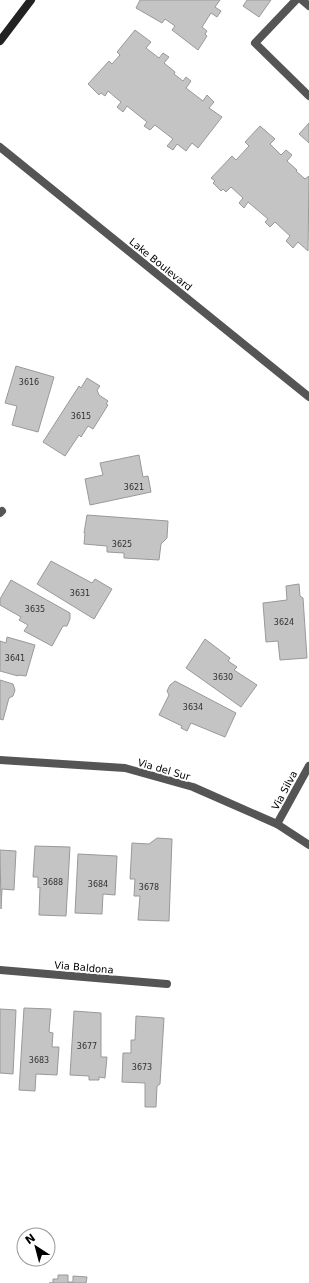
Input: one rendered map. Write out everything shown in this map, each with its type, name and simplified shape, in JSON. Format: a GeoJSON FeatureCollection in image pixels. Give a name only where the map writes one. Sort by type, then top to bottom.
{"type":"FeatureCollection","features":[{"type":"Feature","properties":{"kind":"main road"},"geometry":{"type":"LineString","coordinates":[[0,41],[31,0]]}},
{"type":"Feature","properties":{"kind":"street"},"geometry":{"type":"LineString","coordinates":[[296,0],[255,43],[309,96]]}},
{"type":"Feature","properties":{"kind":"street"},"geometry":{"type":"LineString","coordinates":[[302,0],[309,6]]}},
{"type":"Feature","properties":{"kind":"street","name":"Lake Boulevard"},"geometry":{"type":"LineString","coordinates":[[0,147],[309,397]]}},
{"type":"Feature","properties":{"kind":"street","name":"Via del Sur"},"geometry":{"type":"LineString","coordinates":[[0,760],[125,768],[193,787],[277,824],[309,845]]}},
{"type":"Feature","properties":{"kind":"street","name":"Via Silva"},"geometry":{"type":"LineString","coordinates":[[277,824],[309,766]]}},
{"type":"Feature","properties":{"kind":"street","name":"Via Baldona"},"geometry":{"type":"LineString","coordinates":[[0,970],[167,984]]}},
{"type":"Feature","properties":{"kind":"building"},"geometry":{"type":"Polygon","coordinates":[[[140,0],[220,0],[215,7],[221,11],[217,17],[211,13],[202,27],[207,31],[205,34],[207,36],[198,50],[172,30],[175,26],[165,19],[162,23],[136,8],[140,0]]]}},
{"type":"Feature","properties":{"kind":"building"},"geometry":{"type":"Polygon","coordinates":[[[247,0],[271,0],[259,17],[243,6],[247,0]]]}},
{"type":"Feature","properties":{"kind":"building"},"geometry":{"type":"Polygon","coordinates":[[[135,30],[151,42],[146,48],[159,58],[163,53],[169,57],[164,63],[175,72],[174,74],[183,81],[186,77],[191,81],[186,88],[203,101],[207,95],[214,102],[209,108],[222,117],[198,148],[192,143],[186,151],[177,144],[173,150],[167,146],[173,139],[155,125],[150,130],[144,126],[147,122],[127,106],[123,112],[117,107],[121,102],[108,91],[105,96],[101,93],[99,95],[88,84],[109,61],[112,64],[120,55],[117,52],[135,30]]]}},
{"type":"Feature","properties":{"kind":"building"},"geometry":{"type":"Polygon","coordinates":[[[309,123],[309,143],[299,134],[309,123]]]}},
{"type":"Feature","properties":{"kind":"building"},"geometry":{"type":"Polygon","coordinates":[[[260,126],[275,139],[270,144],[281,155],[286,150],[292,155],[287,161],[297,170],[296,171],[305,179],[309,176],[308,251],[298,242],[293,248],[286,241],[290,236],[275,222],[270,227],[265,222],[268,219],[248,202],[244,208],[239,203],[243,198],[231,187],[226,192],[223,189],[221,191],[213,183],[215,181],[211,178],[232,156],[236,160],[249,146],[245,142],[260,126]]]}},
{"type":"Feature","properties":{"kind":"building"},"geometry":{"type":"Polygon","coordinates":[[[16,366],[54,377],[38,432],[12,425],[17,406],[5,403],[16,366]]]}},
{"type":"Feature","properties":{"kind":"building"},"geometry":{"type":"Polygon","coordinates":[[[87,378],[100,386],[97,390],[99,395],[108,401],[106,404],[108,405],[93,429],[88,426],[81,437],[79,435],[65,456],[43,442],[79,386],[81,388],[87,378]]]}},
{"type":"Feature","properties":{"kind":"building"},"geometry":{"type":"Polygon","coordinates":[[[139,455],[143,477],[148,476],[151,492],[90,505],[85,479],[103,475],[100,463],[139,455]]]}},
{"type":"Feature","properties":{"kind":"building"},"geometry":{"type":"Polygon","coordinates":[[[87,515],[168,521],[167,538],[161,544],[159,560],[124,558],[124,553],[107,552],[107,546],[84,544],[87,515]]]}},
{"type":"Feature","properties":{"kind":"building"},"geometry":{"type":"Polygon","coordinates":[[[51,561],[92,583],[95,579],[112,589],[94,619],[37,584],[51,561]]]}},
{"type":"Feature","properties":{"kind":"building"},"geometry":{"type":"Polygon","coordinates":[[[11,580],[70,613],[70,619],[67,626],[63,626],[52,646],[24,631],[28,625],[19,620],[21,617],[0,605],[0,599],[11,580]]]}},
{"type":"Feature","properties":{"kind":"building"},"geometry":{"type":"Polygon","coordinates":[[[299,584],[300,596],[303,598],[307,658],[280,660],[278,641],[266,642],[263,603],[287,600],[286,586],[299,584]]]}},
{"type":"Feature","properties":{"kind":"building"},"geometry":{"type":"Polygon","coordinates":[[[7,637],[35,645],[26,676],[18,676],[0,671],[0,641],[6,643],[7,637]]]}},
{"type":"Feature","properties":{"kind":"building"},"geometry":{"type":"Polygon","coordinates":[[[205,639],[230,658],[228,661],[237,667],[234,670],[257,685],[241,707],[186,668],[205,639]]]}},
{"type":"Feature","properties":{"kind":"building"},"geometry":{"type":"Polygon","coordinates":[[[0,680],[13,684],[15,690],[13,696],[9,698],[3,720],[0,719],[0,680]]]}},
{"type":"Feature","properties":{"kind":"building"},"geometry":{"type":"Polygon","coordinates":[[[175,681],[236,713],[225,737],[191,723],[187,731],[181,728],[182,726],[159,715],[169,695],[167,691],[170,685],[175,681]]]}},
{"type":"Feature","properties":{"kind":"building"},"geometry":{"type":"Polygon","coordinates":[[[157,838],[172,839],[169,921],[138,920],[140,896],[134,896],[135,879],[130,879],[132,843],[149,844],[157,838]]]}},
{"type":"Feature","properties":{"kind":"building"},"geometry":{"type":"Polygon","coordinates":[[[35,846],[70,847],[66,916],[39,915],[40,887],[38,888],[38,877],[33,877],[35,846]]]}},
{"type":"Feature","properties":{"kind":"building"},"geometry":{"type":"Polygon","coordinates":[[[0,850],[16,851],[14,890],[2,889],[1,909],[0,850]]]}},
{"type":"Feature","properties":{"kind":"building"},"geometry":{"type":"Polygon","coordinates":[[[78,854],[117,856],[115,895],[103,894],[102,914],[75,913],[78,854]]]}},
{"type":"Feature","properties":{"kind":"building"},"geometry":{"type":"Polygon","coordinates":[[[24,1008],[51,1009],[49,1032],[53,1033],[52,1047],[59,1047],[57,1075],[36,1074],[35,1091],[19,1090],[24,1008]]]}},
{"type":"Feature","properties":{"kind":"building"},"geometry":{"type":"Polygon","coordinates":[[[0,1009],[16,1010],[13,1074],[0,1073],[0,1009]]]}},
{"type":"Feature","properties":{"kind":"building"},"geometry":{"type":"Polygon","coordinates":[[[74,1011],[101,1013],[101,1057],[107,1057],[105,1078],[99,1077],[99,1080],[89,1080],[89,1076],[70,1075],[74,1011]]]}},
{"type":"Feature","properties":{"kind":"building"},"geometry":{"type":"Polygon","coordinates":[[[136,1016],[164,1018],[160,1084],[157,1086],[156,1107],[145,1107],[145,1083],[122,1082],[123,1053],[131,1053],[131,1040],[135,1040],[136,1016]]]}},
{"type":"Feature","properties":{"kind":"building"},"geometry":{"type":"Polygon","coordinates":[[[58,1275],[68,1275],[68,1282],[73,1282],[73,1276],[87,1277],[86,1283],[53,1283],[53,1279],[58,1279],[58,1275]]]}}]}
